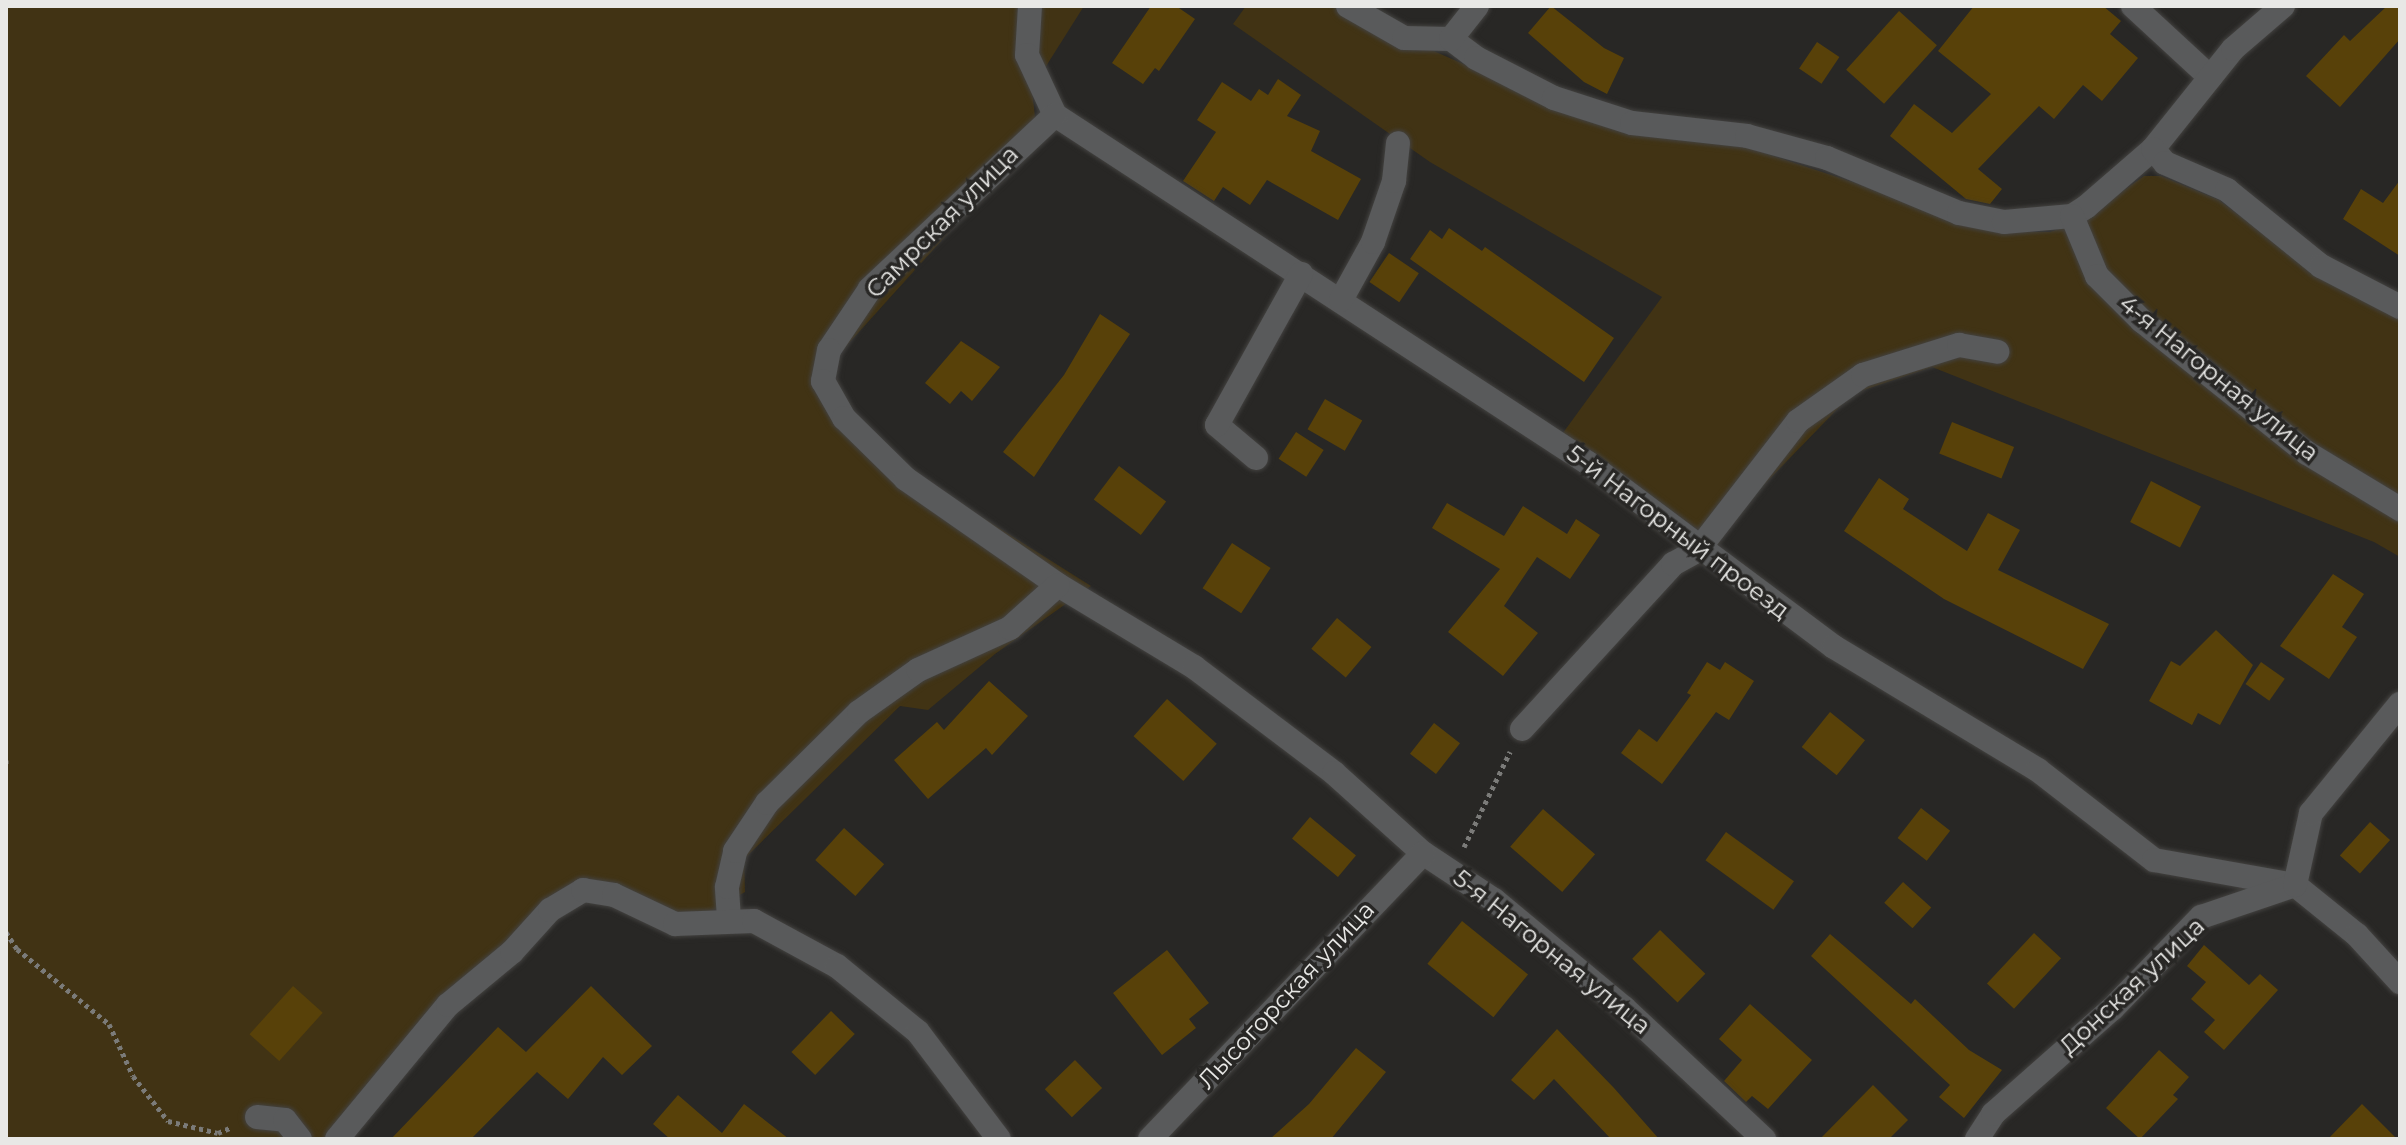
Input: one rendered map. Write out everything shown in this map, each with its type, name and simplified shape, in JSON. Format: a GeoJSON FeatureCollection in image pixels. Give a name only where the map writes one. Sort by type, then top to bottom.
{"type":"FeatureCollection","features":[{"type":"Feature","properties":{"kind":"street"},"geometry":{"type":"LineString","coordinates":[[1030,6],[1027,55],[1055,115]]}},
{"type":"Feature","properties":{"kind":"street"},"geometry":{"type":"LineString","coordinates":[[1348,6],[1404,38],[1451,39],[1476,58],[1554,98],[1632,123],[1774,143],[1827,158],[1982,220],[2072,216],[2153,149],[2233,49],[2283,6]]}},
{"type":"Feature","properties":{"kind":"street"},"geometry":{"type":"LineString","coordinates":[[1451,39],[1477,6]]}},
{"type":"Feature","properties":{"kind":"street"},"geometry":{"type":"LineString","coordinates":[[2133,6],[2210,77]]}},
{"type":"Feature","properties":{"kind":"street","name":"5-й Нагорный проезд"},"geometry":{"type":"LineString","coordinates":[[1055,115],[1588,463],[1698,550],[1834,647],[2038,770],[2154,860],[2295,885],[2357,935],[2400,982]]}},
{"type":"Feature","properties":{"kind":"street","name":"Самрская улица"},"geometry":{"type":"LineString","coordinates":[[1055,115],[870,289],[829,350],[823,381],[844,418],[906,479],[1058,585]]}},
{"type":"Feature","properties":{"kind":"street"},"geometry":{"type":"LineString","coordinates":[[1341,300],[1373,242],[1394,181],[1398,143]]}},
{"type":"Feature","properties":{"kind":"street"},"geometry":{"type":"LineString","coordinates":[[2153,149],[2165,163],[2227,190],[2321,266],[2400,307]]}},
{"type":"Feature","properties":{"kind":"street","name":"4-я Нагорная улица"},"geometry":{"type":"LineString","coordinates":[[2072,216],[2097,276],[2142,321],[2307,453],[2400,509]]}},
{"type":"Feature","properties":{"kind":"street"},"geometry":{"type":"LineString","coordinates":[[1256,458],[1217,425],[1301,274]]}},
{"type":"Feature","properties":{"kind":"street"},"geometry":{"type":"LineString","coordinates":[[1522,729],[1673,564],[1698,550],[1798,421],[1863,375],[1959,345],[1997,352]]}},
{"type":"Feature","properties":{"kind":"street"},"geometry":{"type":"LineString","coordinates":[[729,918],[727,887],[735,851],[767,803],[859,712],[918,670],[1010,628],[1058,585]]}},
{"type":"Feature","properties":{"kind":"street","name":"5-я Нагорная улица"},"geometry":{"type":"LineString","coordinates":[[1058,585],[1194,667],[1334,773],[1423,853],[1456,871],[1624,1008],[1764,1139]]}},
{"type":"Feature","properties":{"kind":"street"},"geometry":{"type":"LineString","coordinates":[[2295,885],[2311,813],[2400,704]]}},
{"type":"Feature","properties":{"kind":"street","name":"Лысогорская улица"},"geometry":{"type":"LineString","coordinates":[[1150,1139],[1423,853]]}},
{"type":"Feature","properties":{"kind":"street","name":"Донская улица"},"geometry":{"type":"LineString","coordinates":[[1977,1139],[1993,1114],[2113,1008],[2201,917],[2295,885]]}},
{"type":"Feature","properties":{"kind":"street"},"geometry":{"type":"LineString","coordinates":[[337,1139],[448,1005],[512,952],[550,910],[583,890],[614,895],[675,924],[729,918],[754,921],[877,994],[918,1032],[999,1139]]}},
{"type":"Feature","properties":{"kind":"street"},"geometry":{"type":"LineString","coordinates":[[257,1117],[285,1120],[300,1139]]}},
{"type":"Feature","properties":{"kind":"path"},"geometry":{"type":"LineString","coordinates":[[1456,871],[1473,823],[1500,782],[1522,729]]}},
{"type":"Feature","properties":{"kind":"path"},"geometry":{"type":"LineString","coordinates":[[6,932],[17,949],[109,1024],[133,1076],[168,1121],[218,1133],[257,1117]]}},
{"type":"Feature","properties":{"kind":"shaded area"},"geometry":{"type":"Polygon","coordinates":[[[6,6],[1023,6],[1035,117],[1025,148],[840,353],[834,377],[854,412],[912,473],[1091,586],[995,654],[928,710],[900,706],[744,859],[745,892],[710,912],[675,914],[581,885],[328,1139],[6,1139],[6,6]]]}},
{"type":"Feature","properties":{"kind":"shaded area"},"geometry":{"type":"Polygon","coordinates":[[[1041,6],[1084,6],[1043,71],[1034,52],[1041,6]]]}},
{"type":"Feature","properties":{"kind":"shaded area"},"geometry":{"type":"Polygon","coordinates":[[[1246,6],[1331,6],[1468,66],[1743,146],[2005,232],[2050,232],[2079,222],[2144,176],[2161,176],[2219,200],[2317,275],[2400,317],[2400,557],[2374,542],[1932,367],[1852,394],[1722,528],[1719,544],[1560,437],[1662,297],[1430,162],[1233,24],[1246,6]]]}},
{"type":"Feature","properties":{"kind":"building"},"geometry":{"type":"Polygon","coordinates":[[[1151,6],[1176,6],[1195,19],[1159,71],[1155,68],[1143,84],[1112,63],[1151,6]]]}},
{"type":"Feature","properties":{"kind":"building"},"geometry":{"type":"Polygon","coordinates":[[[1551,6],[1604,48],[1624,58],[1607,94],[1584,82],[1528,33],[1551,6]]]}},
{"type":"Feature","properties":{"kind":"building"},"geometry":{"type":"Polygon","coordinates":[[[1974,6],[2103,6],[2121,21],[2110,34],[2138,58],[2102,101],[2083,85],[2054,119],[2039,106],[1978,169],[2002,189],[1990,204],[1966,199],[1890,136],[1914,104],[1952,133],[1991,94],[1938,51],[1974,6]]]}},
{"type":"Feature","properties":{"kind":"building"},"geometry":{"type":"Polygon","coordinates":[[[2387,6],[2400,6],[2400,39],[2340,107],[2306,76],[2344,35],[2350,41],[2387,6]]]}},
{"type":"Feature","properties":{"kind":"building"},"geometry":{"type":"Polygon","coordinates":[[[1899,11],[1937,45],[1884,104],[1846,70],[1899,11]]]}},
{"type":"Feature","properties":{"kind":"building"},"geometry":{"type":"Polygon","coordinates":[[[1817,42],[1839,57],[1821,84],[1799,69],[1817,42]]]}},
{"type":"Feature","properties":{"kind":"building"},"geometry":{"type":"Polygon","coordinates":[[[1278,79],[1301,95],[1287,116],[1320,131],[1311,151],[1361,179],[1338,220],[1267,180],[1250,205],[1223,187],[1214,201],[1183,181],[1216,132],[1197,120],[1222,82],[1251,101],[1259,89],[1268,95],[1278,79]]]}},
{"type":"Feature","properties":{"kind":"building"},"geometry":{"type":"Polygon","coordinates":[[[2400,180],[2400,256],[2343,219],[2361,189],[2383,203],[2400,180]]]}},
{"type":"Feature","properties":{"kind":"building"},"geometry":{"type":"Polygon","coordinates":[[[1449,228],[1482,251],[1485,247],[1614,338],[1584,382],[1410,259],[1430,230],[1442,239],[1449,228]]]}},
{"type":"Feature","properties":{"kind":"building"},"geometry":{"type":"Polygon","coordinates":[[[1389,253],[1419,273],[1399,302],[1369,282],[1389,253]]]}},
{"type":"Feature","properties":{"kind":"building"},"geometry":{"type":"Polygon","coordinates":[[[1100,314],[1130,334],[1034,477],[1003,452],[1064,375],[1100,314]]]}},
{"type":"Feature","properties":{"kind":"building"},"geometry":{"type":"Polygon","coordinates":[[[961,341],[1000,367],[972,401],[961,391],[950,404],[925,383],[961,341]]]}},
{"type":"Feature","properties":{"kind":"building"},"geometry":{"type":"Polygon","coordinates":[[[1325,399],[1362,420],[1345,451],[1308,429],[1325,399]]]}},
{"type":"Feature","properties":{"kind":"building"},"geometry":{"type":"Polygon","coordinates":[[[1952,422],[2014,447],[2001,479],[1939,454],[1952,422]]]}},
{"type":"Feature","properties":{"kind":"building"},"geometry":{"type":"Polygon","coordinates":[[[1296,432],[1324,450],[1306,477],[1279,459],[1296,432]]]}},
{"type":"Feature","properties":{"kind":"building"},"geometry":{"type":"Polygon","coordinates":[[[1119,466],[1166,502],[1141,535],[1094,500],[1119,466]]]}},
{"type":"Feature","properties":{"kind":"building"},"geometry":{"type":"Polygon","coordinates":[[[1879,478],[1909,499],[1903,509],[1967,551],[1988,513],[2020,530],[1998,570],[2109,624],[2083,669],[1944,599],[1844,531],[1879,478]]]}},
{"type":"Feature","properties":{"kind":"building"},"geometry":{"type":"Polygon","coordinates":[[[2151,481],[2201,506],[2180,547],[2130,522],[2151,481]]]}},
{"type":"Feature","properties":{"kind":"building"},"geometry":{"type":"Polygon","coordinates":[[[1447,503],[1504,536],[1523,506],[1567,534],[1576,519],[1600,535],[1570,579],[1537,557],[1504,606],[1538,633],[1503,676],[1448,632],[1500,569],[1432,528],[1447,503]]]}},
{"type":"Feature","properties":{"kind":"building"},"geometry":{"type":"Polygon","coordinates":[[[1232,543],[1271,568],[1241,613],[1203,588],[1232,543]]]}},
{"type":"Feature","properties":{"kind":"building"},"geometry":{"type":"Polygon","coordinates":[[[2333,574],[2364,594],[2342,627],[2357,637],[2329,679],[2280,646],[2333,574]]]}},
{"type":"Feature","properties":{"kind":"building"},"geometry":{"type":"Polygon","coordinates":[[[1337,618],[1371,647],[1346,678],[1311,649],[1337,618]]]}},
{"type":"Feature","properties":{"kind":"building"},"geometry":{"type":"Polygon","coordinates":[[[2216,630],[2253,665],[2220,725],[2198,713],[2192,725],[2149,701],[2171,661],[2180,666],[2216,630]]]}},
{"type":"Feature","properties":{"kind":"building"},"geometry":{"type":"Polygon","coordinates":[[[1707,662],[1720,670],[1725,662],[1754,681],[1729,720],[1716,712],[1662,784],[1621,753],[1639,729],[1657,742],[1691,695],[1687,693],[1707,662]]]}},
{"type":"Feature","properties":{"kind":"building"},"geometry":{"type":"Polygon","coordinates":[[[2261,662],[2285,679],[2269,701],[2246,684],[2261,662]]]}},
{"type":"Feature","properties":{"kind":"building"},"geometry":{"type":"Polygon","coordinates":[[[989,681],[1028,716],[992,755],[986,748],[928,799],[894,760],[937,722],[944,730],[989,681]]]}},
{"type":"Feature","properties":{"kind":"building"},"geometry":{"type":"Polygon","coordinates":[[[1167,699],[1217,744],[1183,781],[1134,736],[1167,699]]]}},
{"type":"Feature","properties":{"kind":"building"},"geometry":{"type":"Polygon","coordinates":[[[1830,712],[1865,740],[1837,775],[1802,747],[1830,712]]]}},
{"type":"Feature","properties":{"kind":"building"},"geometry":{"type":"Polygon","coordinates":[[[1434,723],[1460,743],[1436,774],[1410,754],[1434,723]]]}},
{"type":"Feature","properties":{"kind":"building"},"geometry":{"type":"Polygon","coordinates":[[[1921,808],[1950,831],[1927,861],[1898,838],[1921,808]]]}},
{"type":"Feature","properties":{"kind":"building"},"geometry":{"type":"Polygon","coordinates":[[[1543,809],[1595,854],[1562,892],[1510,847],[1543,809]]]}},
{"type":"Feature","properties":{"kind":"building"},"geometry":{"type":"Polygon","coordinates":[[[1310,817],[1356,856],[1338,877],[1292,838],[1310,817]]]}},
{"type":"Feature","properties":{"kind":"building"},"geometry":{"type":"Polygon","coordinates":[[[2370,822],[2390,840],[2360,874],[2340,855],[2370,822]]]}},
{"type":"Feature","properties":{"kind":"building"},"geometry":{"type":"Polygon","coordinates":[[[844,828],[884,864],[855,896],[815,860],[844,828]]]}},
{"type":"Feature","properties":{"kind":"building"},"geometry":{"type":"Polygon","coordinates":[[[1726,832],[1794,881],[1773,910],[1705,860],[1726,832]]]}},
{"type":"Feature","properties":{"kind":"building"},"geometry":{"type":"Polygon","coordinates":[[[1903,882],[1931,907],[1913,928],[1884,903],[1903,882]]]}},
{"type":"Feature","properties":{"kind":"building"},"geometry":{"type":"Polygon","coordinates":[[[1462,921],[1528,974],[1493,1017],[1427,964],[1462,921]]]}},
{"type":"Feature","properties":{"kind":"building"},"geometry":{"type":"Polygon","coordinates":[[[1660,930],[1705,974],[1678,1003],[1632,959],[1660,930]]]}},
{"type":"Feature","properties":{"kind":"building"},"geometry":{"type":"Polygon","coordinates":[[[2034,933],[2061,958],[2014,1009],[1987,983],[2034,933]]]}},
{"type":"Feature","properties":{"kind":"building"},"geometry":{"type":"Polygon","coordinates":[[[1830,934],[1911,1004],[1915,999],[1969,1050],[2002,1070],[1964,1118],[1939,1097],[1950,1085],[1811,956],[1830,934]]]}},
{"type":"Feature","properties":{"kind":"building"},"geometry":{"type":"Polygon","coordinates":[[[2204,945],[2249,985],[2260,974],[2278,990],[2224,1050],[2204,1032],[2215,1020],[2191,999],[2206,982],[2187,966],[2204,945]]]}},
{"type":"Feature","properties":{"kind":"building"},"geometry":{"type":"Polygon","coordinates":[[[1167,950],[1209,1003],[1189,1019],[1196,1028],[1162,1055],[1113,993],[1167,950]]]}},
{"type":"Feature","properties":{"kind":"building"},"geometry":{"type":"Polygon","coordinates":[[[293,986],[323,1013],[279,1061],[250,1034],[293,986]]]}},
{"type":"Feature","properties":{"kind":"building"},"geometry":{"type":"Polygon","coordinates":[[[591,986],[652,1046],[622,1075],[603,1057],[568,1099],[537,1072],[471,1139],[391,1139],[498,1027],[526,1052],[591,986]]]}},
{"type":"Feature","properties":{"kind":"building"},"geometry":{"type":"Polygon","coordinates":[[[1750,1004],[1812,1060],[1768,1109],[1752,1096],[1746,1102],[1724,1081],[1742,1060],[1719,1039],[1750,1004]]]}},
{"type":"Feature","properties":{"kind":"building"},"geometry":{"type":"Polygon","coordinates":[[[831,1011],[855,1034],[815,1075],[791,1052],[831,1011]]]}},
{"type":"Feature","properties":{"kind":"building"},"geometry":{"type":"Polygon","coordinates":[[[1557,1029],[1659,1139],[1611,1139],[1554,1079],[1534,1100],[1511,1080],[1557,1029]]]}},
{"type":"Feature","properties":{"kind":"building"},"geometry":{"type":"Polygon","coordinates":[[[1356,1048],[1386,1072],[1331,1139],[1270,1139],[1309,1104],[1356,1048]]]}},
{"type":"Feature","properties":{"kind":"building"},"geometry":{"type":"Polygon","coordinates":[[[2159,1050],[2189,1077],[2173,1095],[2178,1099],[2140,1139],[2106,1108],[2159,1050]]]}},
{"type":"Feature","properties":{"kind":"building"},"geometry":{"type":"Polygon","coordinates":[[[1075,1060],[1102,1088],[1072,1117],[1045,1089],[1075,1060]]]}},
{"type":"Feature","properties":{"kind":"building"},"geometry":{"type":"Polygon","coordinates":[[[1873,1085],[1908,1120],[1889,1139],[1820,1139],[1873,1085]]]}},
{"type":"Feature","properties":{"kind":"building"},"geometry":{"type":"Polygon","coordinates":[[[678,1095],[722,1133],[744,1104],[789,1139],[670,1139],[653,1124],[678,1095]]]}},
{"type":"Feature","properties":{"kind":"building"},"geometry":{"type":"Polygon","coordinates":[[[2362,1104],[2397,1139],[2328,1139],[2362,1104]]]}}]}
